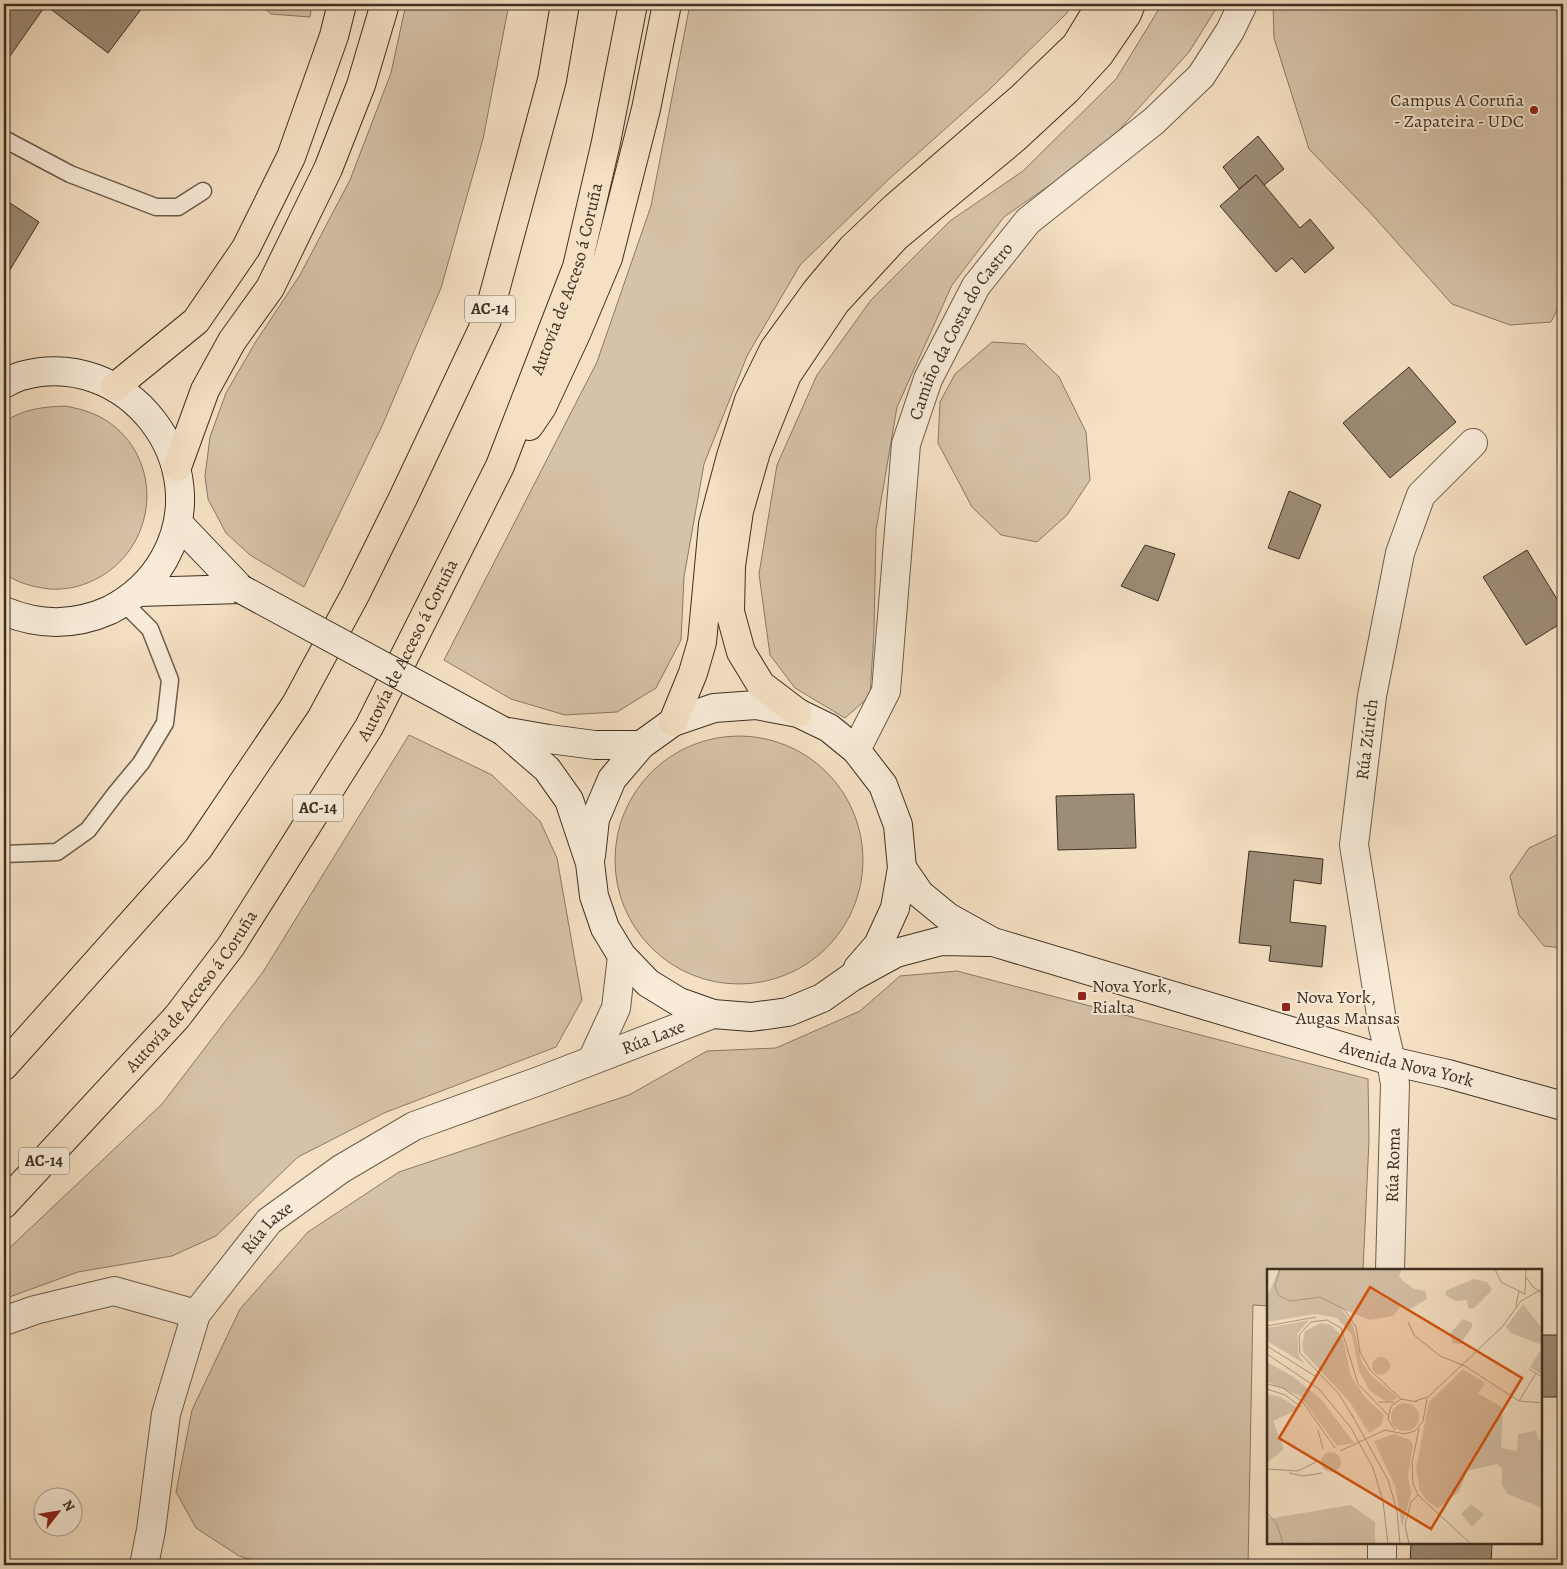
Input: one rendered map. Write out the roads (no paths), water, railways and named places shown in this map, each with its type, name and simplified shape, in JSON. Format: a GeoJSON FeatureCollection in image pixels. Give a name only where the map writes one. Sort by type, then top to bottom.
{"type":"FeatureCollection","features":[{"type":"Feature","properties":{"kind":"highway"},"geometry":{"type":"LineString","coordinates":[[116,387],[196,321],[246,248],[291,157],[334,36],[342,4]]}},
{"type":"Feature","properties":{"kind":"highway"},"geometry":{"type":"LineString","coordinates":[[177,467],[205,390],[232,341],[270,288],[328,169],[361,85],[385,4]]}},
{"type":"Feature","properties":{"kind":"highway","name":"AC-14"},"geometry":{"type":"LineString","coordinates":[[4,1066],[198,849],[296,704],[356,593],[487,320],[552,80],[565,4]]}},
{"type":"Feature","properties":{"kind":"highway","name":"Autovía de Acceso á Coruña"},"geometry":{"type":"LineString","coordinates":[[4,1204],[177,1017],[231,946],[369,727],[500,466],[577,267],[606,142],[633,4]]}},
{"type":"Feature","properties":{"kind":"highway"},"geometry":{"type":"LineString","coordinates":[[500,466],[542,407],[576,334],[608,258],[646,109],[668,4]]}},
{"type":"Feature","properties":{"kind":"highway"},"geometry":{"type":"LineString","coordinates":[[674,722],[693,673],[702,642],[713,524],[731,456],[749,400],[774,349],[816,291],[852,248],[895,207],[1022,97],[1076,46],[1101,4]]}},
{"type":"Feature","properties":{"kind":"highway"},"geometry":{"type":"LineString","coordinates":[[798,713],[761,685],[741,652],[730,612],[731,566],[739,510],[756,452],[787,376],[836,302],[869,266],[896,237],[1014,139],[1067,90],[1099,55],[1127,14],[1131,4]]}},
{"type":"Feature","properties":{"kind":"main road","name":"Camiño da Costa do Castro"},"geometry":{"type":"LineString","coordinates":[[856,750],[886,691],[906,444],[928,379],[976,286],[1028,221],[1154,121],[1201,76],[1230,31],[1243,4]]}},
{"type":"Feature","properties":{"kind":"main road"},"geometry":{"type":"LineString","coordinates":[[4,384],[21,376],[53,372],[85,375],[116,387],[143,408],[164,435],[177,467],[181,495],[178,523],[170,549],[156,572],[131,597],[92,618],[58,623],[22,619],[4,611]]}},
{"type":"Feature","properties":{"kind":"main road","name":"Rúa Zúrich"},"geometry":{"type":"LineString","coordinates":[[1391,1061],[1383,1027],[1354,845],[1372,696],[1400,553],[1421,495],[1473,443]]}},
{"type":"Feature","properties":{"kind":"main road"},"geometry":{"type":"LineString","coordinates":[[178,523],[241,589],[503,731],[547,769],[569,800],[590,863],[594,896],[605,928],[622,956],[648,983],[679,1002],[714,1014],[751,1017],[788,1012],[822,998],[852,976],[896,953],[941,941],[993,942]]}},
{"type":"Feature","properties":{"kind":"main road"},"geometry":{"type":"LineString","coordinates":[[131,597],[241,589]]}},
{"type":"Feature","properties":{"kind":"main road"},"geometry":{"type":"LineString","coordinates":[[590,863],[595,819],[612,779],[640,745],[674,722],[714,708],[756,705],[798,713],[829,728],[856,750],[883,785],[898,825],[902,868],[895,908],[878,945],[852,976]]}},
{"type":"Feature","properties":{"kind":"main road"},"geometry":{"type":"LineString","coordinates":[[503,731],[595,745],[640,745]]}},
{"type":"Feature","properties":{"kind":"main road"},"geometry":{"type":"LineString","coordinates":[[902,868],[920,894],[948,917],[993,942]]}},
{"type":"Feature","properties":{"kind":"main road","name":"Avenida Nova York"},"geometry":{"type":"LineString","coordinates":[[993,942],[1391,1061],[1448,1074],[1563,1106]]}},
{"type":"Feature","properties":{"kind":"main road","name":"Rúa Laxe"},"geometry":{"type":"LineString","coordinates":[[592,1060],[616,1008],[622,956]]}},
{"type":"Feature","properties":{"kind":"main road","name":"Rúa Laxe"},"geometry":{"type":"LineString","coordinates":[[144,1565],[166,1414],[196,1314],[269,1222],[341,1169],[414,1126],[714,1014]]}},
{"type":"Feature","properties":{"kind":"main road","name":"Rúa Roma"},"geometry":{"type":"LineString","coordinates":[[1390,1269],[1395,1084],[1391,1061]]}},
{"type":"Feature","properties":{"kind":"main road"},"geometry":{"type":"LineString","coordinates":[[4,1321],[35,1310],[114,1291],[196,1314]]}},
{"type":"Feature","properties":{"kind":"main road"},"geometry":{"type":"LineString","coordinates":[[1382,1544],[1382,1565]]}},
{"type":"Feature","properties":{"kind":"lane"},"geometry":{"type":"LineString","coordinates":[[4,139],[70,174],[156,207],[178,207],[203,191]]}},
{"type":"Feature","properties":{"kind":"lane"},"geometry":{"type":"LineString","coordinates":[[4,854],[57,852],[88,830],[141,763],[165,723],[170,680],[150,629],[131,597]]}},
{"type":"Feature","properties":{"kind":"place","name":"Campus A Coruña - Zapateira - UDC"},"geometry":{"type":"Point","coordinates":[1534,110]}},
{"type":"Feature","properties":{"kind":"place","name":"Nova York, Rialta"},"geometry":{"type":"Point","coordinates":[1082,996]}},
{"type":"Feature","properties":{"kind":"place","name":"Nova York, Augas Mansas"},"geometry":{"type":"Point","coordinates":[1286,1007]}}]}
